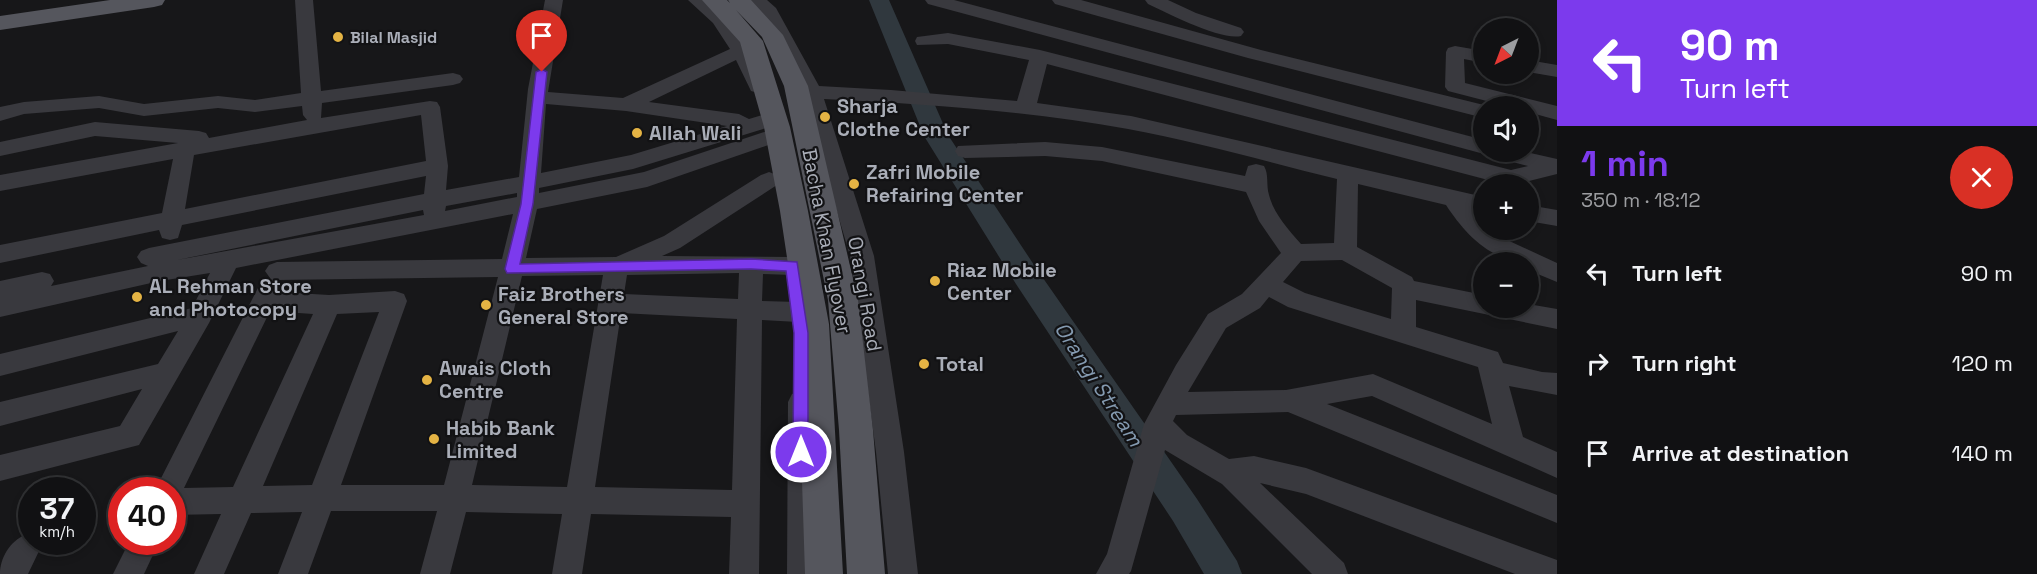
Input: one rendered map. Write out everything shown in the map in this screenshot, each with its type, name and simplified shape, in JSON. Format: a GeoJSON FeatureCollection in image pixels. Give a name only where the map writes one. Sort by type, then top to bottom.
{"type":"FeatureCollection","features":[{"type":"Feature","properties":{"kind":"main road"},"geometry":{"type":"LineString","coordinates":[[0,22],[154,0]]}},
{"type":"Feature","properties":{"kind":"main road","name":"Bacha Khan Flyover"},"geometry":{"type":"LineString","coordinates":[[713,0],[751,41],[777,127],[794,211],[813,324],[824,574]]}},
{"type":"Feature","properties":{"kind":"main road","name":"Bacha Khan Flyover"},"geometry":{"type":"LineString","coordinates":[[739,0],[772,35],[796,86],[843,300],[856,430],[866,574]]}},
{"type":"Feature","properties":{"kind":"street"},"geometry":{"type":"LineString","coordinates":[[304,0],[314,126]]}},
{"type":"Feature","properties":{"kind":"street"},"geometry":{"type":"LineString","coordinates":[[435,574],[512,269],[528,193],[537,97],[554,0]]}},
{"type":"Feature","properties":{"kind":"street"},"geometry":{"type":"LineString","coordinates":[[697,0],[717,14],[732,33],[761,92],[777,150],[801,333],[802,574]]}},
{"type":"Feature","properties":{"kind":"street","name":"Orangi Road"},"geometry":{"type":"LineString","coordinates":[[756,0],[770,12],[812,92],[862,256],[890,452],[903,574]]}},
{"type":"Feature","properties":{"kind":"street"},"geometry":{"type":"LineString","coordinates":[[934,0],[1473,144]]}},
{"type":"Feature","properties":{"kind":"street"},"geometry":{"type":"LineString","coordinates":[[996,0],[1473,128]]}},
{"type":"Feature","properties":{"kind":"street"},"geometry":{"type":"LineString","coordinates":[[1061,0],[1255,54],[1473,109]]}},
{"type":"Feature","properties":{"kind":"street"},"geometry":{"type":"LineString","coordinates":[[1154,0],[1217,27],[1557,113]]}},
{"type":"Feature","properties":{"kind":"street"},"geometry":{"type":"LineString","coordinates":[[924,41],[943,37],[955,38],[982,47],[1040,56],[1476,174]]}},
{"type":"Feature","properties":{"kind":"street"},"geometry":{"type":"LineString","coordinates":[[1456,39],[1473,41]]}},
{"type":"Feature","properties":{"kind":"street"},"geometry":{"type":"LineString","coordinates":[[1455,87],[1455,52],[1473,55]]}},
{"type":"Feature","properties":{"kind":"street"},"geometry":{"type":"LineString","coordinates":[[1539,53],[1557,56]]}},
{"type":"Feature","properties":{"kind":"street"},"geometry":{"type":"LineString","coordinates":[[626,105],[734,54]]}},
{"type":"Feature","properties":{"kind":"street"},"geometry":{"type":"LineString","coordinates":[[1025,109],[1040,56]]}},
{"type":"Feature","properties":{"kind":"street"},"geometry":{"type":"LineString","coordinates":[[1539,68],[1557,71]]}},
{"type":"Feature","properties":{"kind":"street"},"geometry":{"type":"LineString","coordinates":[[0,114],[24,108],[99,102],[144,110],[218,102],[255,106],[453,79]]}},
{"type":"Feature","properties":{"kind":"street"},"geometry":{"type":"LineString","coordinates":[[812,92],[891,96],[1064,112],[1131,123],[1473,203]]}},
{"type":"Feature","properties":{"kind":"street"},"geometry":{"type":"LineString","coordinates":[[537,97],[626,105],[739,121],[744,127]]}},
{"type":"Feature","properties":{"kind":"street"},"geometry":{"type":"LineString","coordinates":[[0,183],[185,148],[430,107],[437,166],[433,222]]}},
{"type":"Feature","properties":{"kind":"street"},"geometry":{"type":"LineString","coordinates":[[1539,126],[1557,131]]}},
{"type":"Feature","properties":{"kind":"street"},"geometry":{"type":"LineString","coordinates":[[276,262],[433,222],[744,127],[771,128]]}},
{"type":"Feature","properties":{"kind":"street"},"geometry":{"type":"LineString","coordinates":[[0,307],[162,263],[435,200],[528,193],[647,179],[771,128]]}},
{"type":"Feature","properties":{"kind":"street"},"geometry":{"type":"LineString","coordinates":[[0,149],[95,129],[234,141]]}},
{"type":"Feature","properties":{"kind":"street"},"geometry":{"type":"LineString","coordinates":[[1539,146],[1557,151]]}},
{"type":"Feature","properties":{"kind":"street"},"geometry":{"type":"LineString","coordinates":[[162,263],[173,219],[185,148]]}},
{"type":"Feature","properties":{"kind":"street"},"geometry":{"type":"LineString","coordinates":[[965,151],[1045,149],[1102,154],[1255,186]]}},
{"type":"Feature","properties":{"kind":"street"},"geometry":{"type":"LineString","coordinates":[[1258,153],[1255,186],[1263,213],[1295,253]]}},
{"type":"Feature","properties":{"kind":"street"},"geometry":{"type":"LineString","coordinates":[[1538,162],[1557,167]]}},
{"type":"Feature","properties":{"kind":"street"},"geometry":{"type":"LineString","coordinates":[[0,254],[437,166]]}},
{"type":"Feature","properties":{"kind":"street"},"geometry":{"type":"LineString","coordinates":[[1533,174],[1557,167]]}},
{"type":"Feature","properties":{"kind":"street"},"geometry":{"type":"LineString","coordinates":[[1344,251],[1348,173]]}},
{"type":"Feature","properties":{"kind":"street"},"geometry":{"type":"LineString","coordinates":[[616,267],[672,242],[769,180]]}},
{"type":"Feature","properties":{"kind":"street"},"geometry":{"type":"LineString","coordinates":[[1453,199],[1469,223],[1497,246],[1557,273]]}},
{"type":"Feature","properties":{"kind":"street"},"geometry":{"type":"LineString","coordinates":[[1539,215],[1557,218]]}},
{"type":"Feature","properties":{"kind":"street"},"geometry":{"type":"LineString","coordinates":[[1111,574],[1120,561],[1163,414],[1217,321],[1251,301],[1295,253],[1344,251],[1404,284],[1403,333]]}},
{"type":"Feature","properties":{"kind":"street"},"geometry":{"type":"LineString","coordinates":[[0,290],[162,263],[229,260],[512,269],[751,264],[792,266]]}},
{"type":"Feature","properties":{"kind":"street"},"geometry":{"type":"LineString","coordinates":[[0,468],[129,436],[200,316],[229,260]]}},
{"type":"Feature","properties":{"kind":"street"},"geometry":{"type":"LineString","coordinates":[[176,477],[264,301],[276,262]]}},
{"type":"Feature","properties":{"kind":"street"},"geometry":{"type":"LineString","coordinates":[[744,574],[751,264]]}},
{"type":"Feature","properties":{"kind":"street"},"geometry":{"type":"LineString","coordinates":[[567,574],[616,267]]}},
{"type":"Feature","properties":{"kind":"street"},"geometry":{"type":"LineString","coordinates":[[1266,285],[1296,300],[1489,360],[1511,445]]}},
{"type":"Feature","properties":{"kind":"street"},"geometry":{"type":"LineString","coordinates":[[1404,288],[1473,303]]}},
{"type":"Feature","properties":{"kind":"street"},"geometry":{"type":"LineString","coordinates":[[264,301],[328,304],[394,300],[293,574]]}},
{"type":"Feature","properties":{"kind":"street"},"geometry":{"type":"LineString","coordinates":[[610,303],[798,312]]}},
{"type":"Feature","properties":{"kind":"street"},"geometry":{"type":"LineString","coordinates":[[209,574],[328,304]]}},
{"type":"Feature","properties":{"kind":"street"},"geometry":{"type":"LineString","coordinates":[[0,365],[200,316]]}},
{"type":"Feature","properties":{"kind":"street"},"geometry":{"type":"LineString","coordinates":[[1539,316],[1557,319]]}},
{"type":"Feature","properties":{"kind":"street"},"geometry":{"type":"LineString","coordinates":[[1492,371],[1542,383],[1557,384]]}},
{"type":"Feature","properties":{"kind":"street"},"geometry":{"type":"LineString","coordinates":[[0,414],[168,372]]}},
{"type":"Feature","properties":{"kind":"street"},"geometry":{"type":"LineString","coordinates":[[1163,414],[1284,401],[1373,385],[1557,465]]}},
{"type":"Feature","properties":{"kind":"street"},"geometry":{"type":"LineString","coordinates":[[1284,401],[1325,414],[1406,450],[1557,509]]}},
{"type":"Feature","properties":{"kind":"street"},"geometry":{"type":"LineString","coordinates":[[1163,414],[1177,444],[1226,472],[1333,574]]}},
{"type":"Feature","properties":{"kind":"street"},"geometry":{"type":"LineString","coordinates":[[1226,472],[1254,469],[1306,481],[1554,574]]}},
{"type":"Feature","properties":{"kind":"street"},"geometry":{"type":"LineString","coordinates":[[186,502],[321,498],[454,498],[745,504]]}},
{"type":"Feature","properties":{"kind":"street"},"geometry":{"type":"LineString","coordinates":[[128,574],[138,555]]}},
{"type":"Feature","properties":{"kind":"waterway","name":"Orangi Stream"},"geometry":{"type":"LineString","coordinates":[[879,0],[936,136],[1026,276],[1185,510],[1224,574]]}},
{"type":"Feature","properties":{"kind":"place","name":"Bilal Masjid"},"geometry":{"type":"Point","coordinates":[338,37]}},
{"type":"Feature","properties":{"kind":"place","name":"Sharja Clothe Center"},"geometry":{"type":"Point","coordinates":[825,117]}},
{"type":"Feature","properties":{"kind":"place","name":"Allah Wali"},"geometry":{"type":"Point","coordinates":[637,133]}},
{"type":"Feature","properties":{"kind":"place","name":"Zafri Mobile Refairing Center"},"geometry":{"type":"Point","coordinates":[854,184]}},
{"type":"Feature","properties":{"kind":"place","name":"Riaz Mobile Center"},"geometry":{"type":"Point","coordinates":[935,281]}},
{"type":"Feature","properties":{"kind":"place","name":"AL Rehman Store and Photocopy"},"geometry":{"type":"Point","coordinates":[137,297]}},
{"type":"Feature","properties":{"kind":"place","name":"Faiz Brothers General Store"},"geometry":{"type":"Point","coordinates":[486,305]}},
{"type":"Feature","properties":{"kind":"place","name":"Total"},"geometry":{"type":"Point","coordinates":[924,364]}},
{"type":"Feature","properties":{"kind":"place","name":"Awais Cloth Centre"},"geometry":{"type":"Point","coordinates":[427,380]}},
{"type":"Feature","properties":{"kind":"place","name":"Habib Bank Limited"},"geometry":{"type":"Point","coordinates":[434,439]}},
{"type":"Feature","properties":{"kind":"route"},"geometry":{"type":"LineString","coordinates":[[542,72],[538,89],[527,204],[512,269],[751,264],[792,266],[801,333],[801,452]]}}]}
